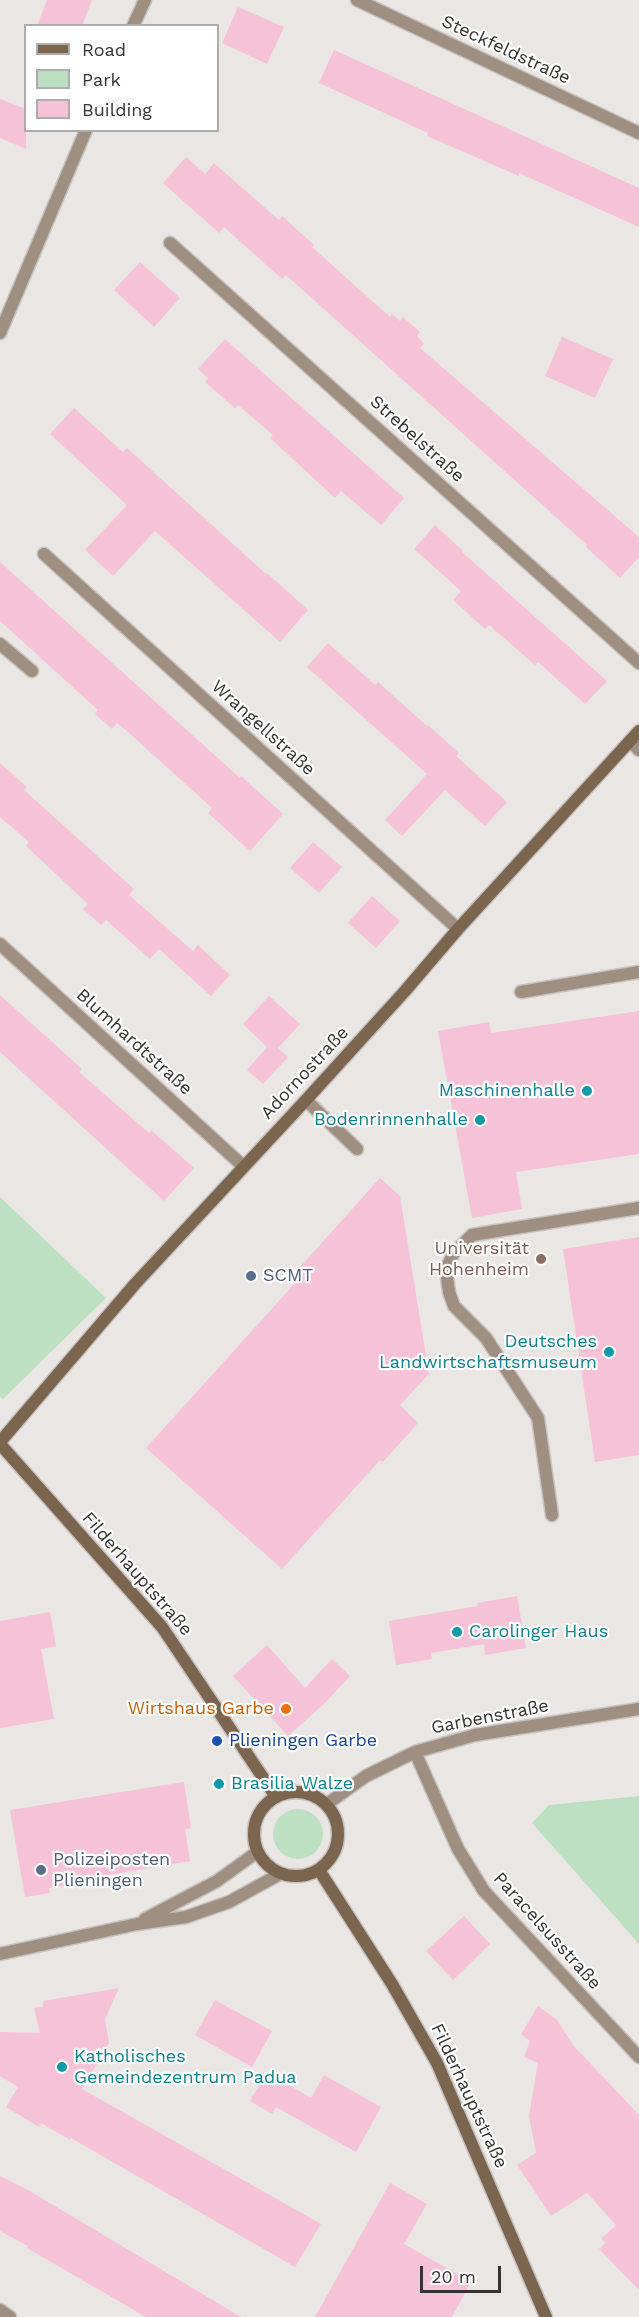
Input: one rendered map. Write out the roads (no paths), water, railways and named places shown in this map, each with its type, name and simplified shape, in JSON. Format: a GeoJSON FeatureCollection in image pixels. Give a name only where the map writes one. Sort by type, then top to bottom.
{"type":"FeatureCollection","features":[{"type":"Feature","properties":{"kind":"main road","name":"Adornostraße"},"geometry":{"type":"LineString","coordinates":[[0,1443],[135,1284],[306,1100],[639,731]]}},
{"type":"Feature","properties":{"kind":"main road","name":"Filderhauptstraße"},"geometry":{"type":"LineString","coordinates":[[0,1443],[162,1627],[276,1797]]}},
{"type":"Feature","properties":{"kind":"main road"},"geometry":{"type":"LineString","coordinates":[[289,1792],[303,1792],[316,1796],[327,1804],[336,1817],[339,1832],[338,1846],[331,1860],[320,1870],[294,1877],[271,1869],[257,1852],[254,1840],[254,1827],[258,1815],[266,1804],[289,1792]]}},
{"type":"Feature","properties":{"kind":"main road","name":"Filderhauptstraße"},"geometry":{"type":"LineString","coordinates":[[320,1870],[392,1984],[437,2063],[546,2317]]}},
{"type":"Feature","properties":{"kind":"street"},"geometry":{"type":"LineString","coordinates":[[134,24],[145,0]]}},
{"type":"Feature","properties":{"kind":"street","name":"Steckfeldstraße"},"geometry":{"type":"LineString","coordinates":[[357,0],[639,133]]}},
{"type":"Feature","properties":{"kind":"street"},"geometry":{"type":"LineString","coordinates":[[2,325],[85,132]]}},
{"type":"Feature","properties":{"kind":"street","name":"Strebelstraße"},"geometry":{"type":"LineString","coordinates":[[170,243],[639,663]]}},
{"type":"Feature","properties":{"kind":"street","name":"Wrangellstraße"},"geometry":{"type":"LineString","coordinates":[[44,554],[458,929]]}},
{"type":"Feature","properties":{"kind":"street"},"geometry":{"type":"LineString","coordinates":[[0,644],[32,671]]}},
{"type":"Feature","properties":{"kind":"street"},"geometry":{"type":"LineString","coordinates":[[630,741],[639,750]]}},
{"type":"Feature","properties":{"kind":"street","name":"Blumhardtstraße"},"geometry":{"type":"LineString","coordinates":[[0,944],[243,1166]]}},
{"type":"Feature","properties":{"kind":"street"},"geometry":{"type":"LineString","coordinates":[[521,992],[639,972]]}},
{"type":"Feature","properties":{"kind":"street"},"geometry":{"type":"LineString","coordinates":[[306,1100],[357,1149]]}},
{"type":"Feature","properties":{"kind":"street"},"geometry":{"type":"LineString","coordinates":[[552,1515],[538,1418],[486,1338],[454,1306],[449,1292],[446,1270],[453,1254],[471,1235],[639,1208]]}},
{"type":"Feature","properties":{"kind":"street","name":"Garbenstraße"},"geometry":{"type":"LineString","coordinates":[[327,1804],[366,1776],[415,1752],[475,1735],[639,1708]]}},
{"type":"Feature","properties":{"kind":"street","name":"Paracelsusstraße"},"geometry":{"type":"LineString","coordinates":[[415,1752],[458,1850],[484,1891],[639,2057]]}},
{"type":"Feature","properties":{"kind":"street"},"geometry":{"type":"LineString","coordinates":[[137,1924],[216,1881],[257,1852]]}},
{"type":"Feature","properties":{"kind":"street"},"geometry":{"type":"LineString","coordinates":[[0,1954],[137,1924],[186,1917],[229,1902],[280,1874]]}},
{"type":"Feature","properties":{"kind":"place","name":"Maschinenhalle"},"geometry":{"type":"Point","coordinates":[587,1091]}},
{"type":"Feature","properties":{"kind":"place","name":"Bodenrinnenhalle"},"geometry":{"type":"Point","coordinates":[480,1120]}},
{"type":"Feature","properties":{"kind":"place","name":"Universität Hohenheim"},"geometry":{"type":"Point","coordinates":[541,1259]}},
{"type":"Feature","properties":{"kind":"place","name":"SCMT"},"geometry":{"type":"Point","coordinates":[251,1276]}},
{"type":"Feature","properties":{"kind":"place","name":"Deutsches Landwirtschaftsmuseum"},"geometry":{"type":"Point","coordinates":[609,1352]}},
{"type":"Feature","properties":{"kind":"place","name":"Carolinger Haus"},"geometry":{"type":"Point","coordinates":[457,1632]}},
{"type":"Feature","properties":{"kind":"place","name":"Wirtshaus Garbe"},"geometry":{"type":"Point","coordinates":[286,1709]}},
{"type":"Feature","properties":{"kind":"place","name":"Plieningen Garbe"},"geometry":{"type":"Point","coordinates":[217,1741]}},
{"type":"Feature","properties":{"kind":"place","name":"Brasilia Walze"},"geometry":{"type":"Point","coordinates":[219,1784]}},
{"type":"Feature","properties":{"kind":"place","name":"Polizeiposten Plieningen"},"geometry":{"type":"Point","coordinates":[41,1870]}},
{"type":"Feature","properties":{"kind":"place","name":"Katholisches Gemeindezentrum Padua"},"geometry":{"type":"Point","coordinates":[62,2067]}}]}
